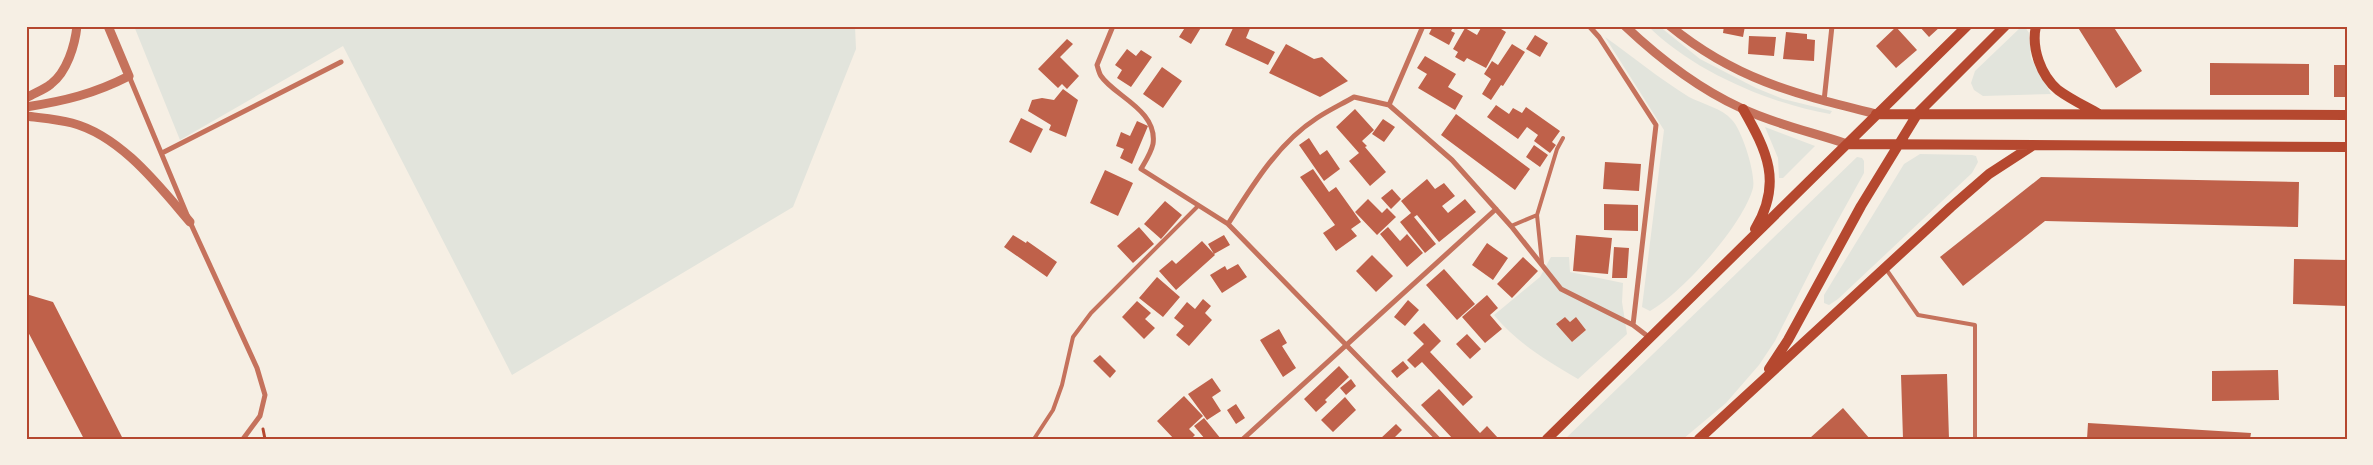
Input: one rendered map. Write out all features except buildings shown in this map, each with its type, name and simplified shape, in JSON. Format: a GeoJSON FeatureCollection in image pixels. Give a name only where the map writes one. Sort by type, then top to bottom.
{"type":"FeatureCollection","features":[{"type":"Feature","properties":{"kind":"main road"},"geometry":{"type":"LineString","coordinates":[[1547,439],[1967,26]]}},
{"type":"Feature","properties":{"kind":"main road"},"geometry":{"type":"LineString","coordinates":[[1756,385],[1788,340],[1897,146],[1918,113],[2005,26]]}},
{"type":"Feature","properties":{"kind":"main road"},"geometry":{"type":"LineString","coordinates":[[2036,26],[2034,40],[2036,52],[2047,77],[2060,91],[2099,114]]}},
{"type":"Feature","properties":{"kind":"main road"},"geometry":{"type":"LineString","coordinates":[[1743,109],[1759,137],[1769,165],[1770,183],[1770,197],[1765,213],[1748,242]]}},
{"type":"Feature","properties":{"kind":"main road"},"geometry":{"type":"LineString","coordinates":[[1876,114],[2347,115]]}},
{"type":"Feature","properties":{"kind":"main road"},"geometry":{"type":"LineString","coordinates":[[1847,144],[1897,146],[2347,146]]}},
{"type":"Feature","properties":{"kind":"main road"},"geometry":{"type":"LineString","coordinates":[[1698,439],[1989,174],[2033,145]]}},
{"type":"Feature","properties":{"kind":"street"},"geometry":{"type":"LineString","coordinates":[[26,98],[52,84],[67,62],[76,38],[77,26]]}},
{"type":"Feature","properties":{"kind":"street"},"geometry":{"type":"LineString","coordinates":[[108,26],[190,222],[257,368],[265,395],[260,416],[243,439]]}},
{"type":"Feature","properties":{"kind":"street"},"geometry":{"type":"LineString","coordinates":[[1113,26],[1097,65],[1101,76],[1138,108],[1149,124],[1153,135],[1153,146],[1141,169],[1228,224],[1345,346],[1438,439]]}},
{"type":"Feature","properties":{"kind":"street"},"geometry":{"type":"LineString","coordinates":[[1389,105],[1423,26]]}},
{"type":"Feature","properties":{"kind":"street"},"geometry":{"type":"LineString","coordinates":[[1589,26],[1599,37],[1656,125],[1633,325]]}},
{"type":"Feature","properties":{"kind":"street"},"geometry":{"type":"LineString","coordinates":[[1625,26],[1673,68],[1719,97],[1743,109],[1847,144]]}},
{"type":"Feature","properties":{"kind":"street"},"geometry":{"type":"LineString","coordinates":[[1670,26],[1709,55],[1774,87],[1876,114]]}},
{"type":"Feature","properties":{"kind":"street"},"geometry":{"type":"LineString","coordinates":[[1824,101],[1832,26]]}},
{"type":"Feature","properties":{"kind":"street"},"geometry":{"type":"LineString","coordinates":[[162,153],[341,62]]}},
{"type":"Feature","properties":{"kind":"street"},"geometry":{"type":"LineString","coordinates":[[26,107],[74,99],[104,89],[129,76]]}},
{"type":"Feature","properties":{"kind":"street"},"geometry":{"type":"LineString","coordinates":[[1228,224],[1251,188],[1283,147],[1316,118],[1354,96],[1389,105],[1452,160],[1511,226],[1561,289],[1633,325],[1650,338]]}},
{"type":"Feature","properties":{"kind":"street"},"geometry":{"type":"LineString","coordinates":[[26,116],[73,123],[125,152],[151,177],[190,222]]}},
{"type":"Feature","properties":{"kind":"street"},"geometry":{"type":"LineString","coordinates":[[1243,439],[1496,209]]}},
{"type":"Feature","properties":{"kind":"lane"},"geometry":{"type":"LineString","coordinates":[[1542,264],[1537,215],[1563,138]]}},
{"type":"Feature","properties":{"kind":"lane"},"geometry":{"type":"LineString","coordinates":[[1034,439],[1053,410],[1062,384],[1073,337],[1091,313],[1198,206]]}},
{"type":"Feature","properties":{"kind":"lane"},"geometry":{"type":"LineString","coordinates":[[1511,226],[1537,215]]}},
{"type":"Feature","properties":{"kind":"lane"},"geometry":{"type":"LineString","coordinates":[[1886,268],[1918,315],[1975,325],[1975,439]]}},
{"type":"Feature","properties":{"kind":"shaded area"},"geometry":{"type":"Polygon","coordinates":[[[134,26],[855,26],[856,49],[793,207],[512,375],[343,46],[180,140],[134,26]]]}},
{"type":"Feature","properties":{"kind":"shaded area"},"geometry":{"type":"Polygon","coordinates":[[[1648,26],[1659,26],[1700,59],[1756,88],[1783,99],[1832,111],[1830,114],[1806,109],[1733,83],[1687,57],[1648,26]]]}},
{"type":"Feature","properties":{"kind":"shaded area"},"geometry":{"type":"Polygon","coordinates":[[[2021,27],[2025,27],[2029,33],[2031,58],[2051,94],[1983,96],[1974,90],[1971,83],[1975,71],[2021,27]]]}},
{"type":"Feature","properties":{"kind":"shaded area"},"geometry":{"type":"Polygon","coordinates":[[[1605,37],[1678,90],[1728,116],[1740,133],[1752,173],[1753,188],[1747,203],[1725,238],[1679,289],[1650,311],[1642,307],[1664,130],[1605,37]]]}},
{"type":"Feature","properties":{"kind":"shaded area"},"geometry":{"type":"Polygon","coordinates":[[[1765,127],[1815,146],[1783,178],[1779,178],[1778,158],[1765,127]]]}},
{"type":"Feature","properties":{"kind":"shaded area"},"geometry":{"type":"Polygon","coordinates":[[[1920,154],[1972,155],[1976,156],[1978,162],[1972,173],[1838,299],[1829,305],[1824,303],[1824,295],[1904,164],[1920,154]]]}},
{"type":"Feature","properties":{"kind":"shaded area"},"geometry":{"type":"Polygon","coordinates":[[[1857,157],[1862,158],[1864,161],[1864,173],[1818,256],[1775,341],[1759,365],[1726,403],[1683,439],[1565,439],[1857,157]]]}},
{"type":"Feature","properties":{"kind":"shaded area"},"geometry":{"type":"Polygon","coordinates":[[[1551,257],[1569,257],[1570,272],[1623,283],[1622,302],[1627,334],[1578,379],[1523,343],[1494,315],[1540,277],[1551,257]],[[1565,317],[1557,324],[1572,342],[1586,330],[1576,317],[1570,322],[1565,317]]]}}]}
